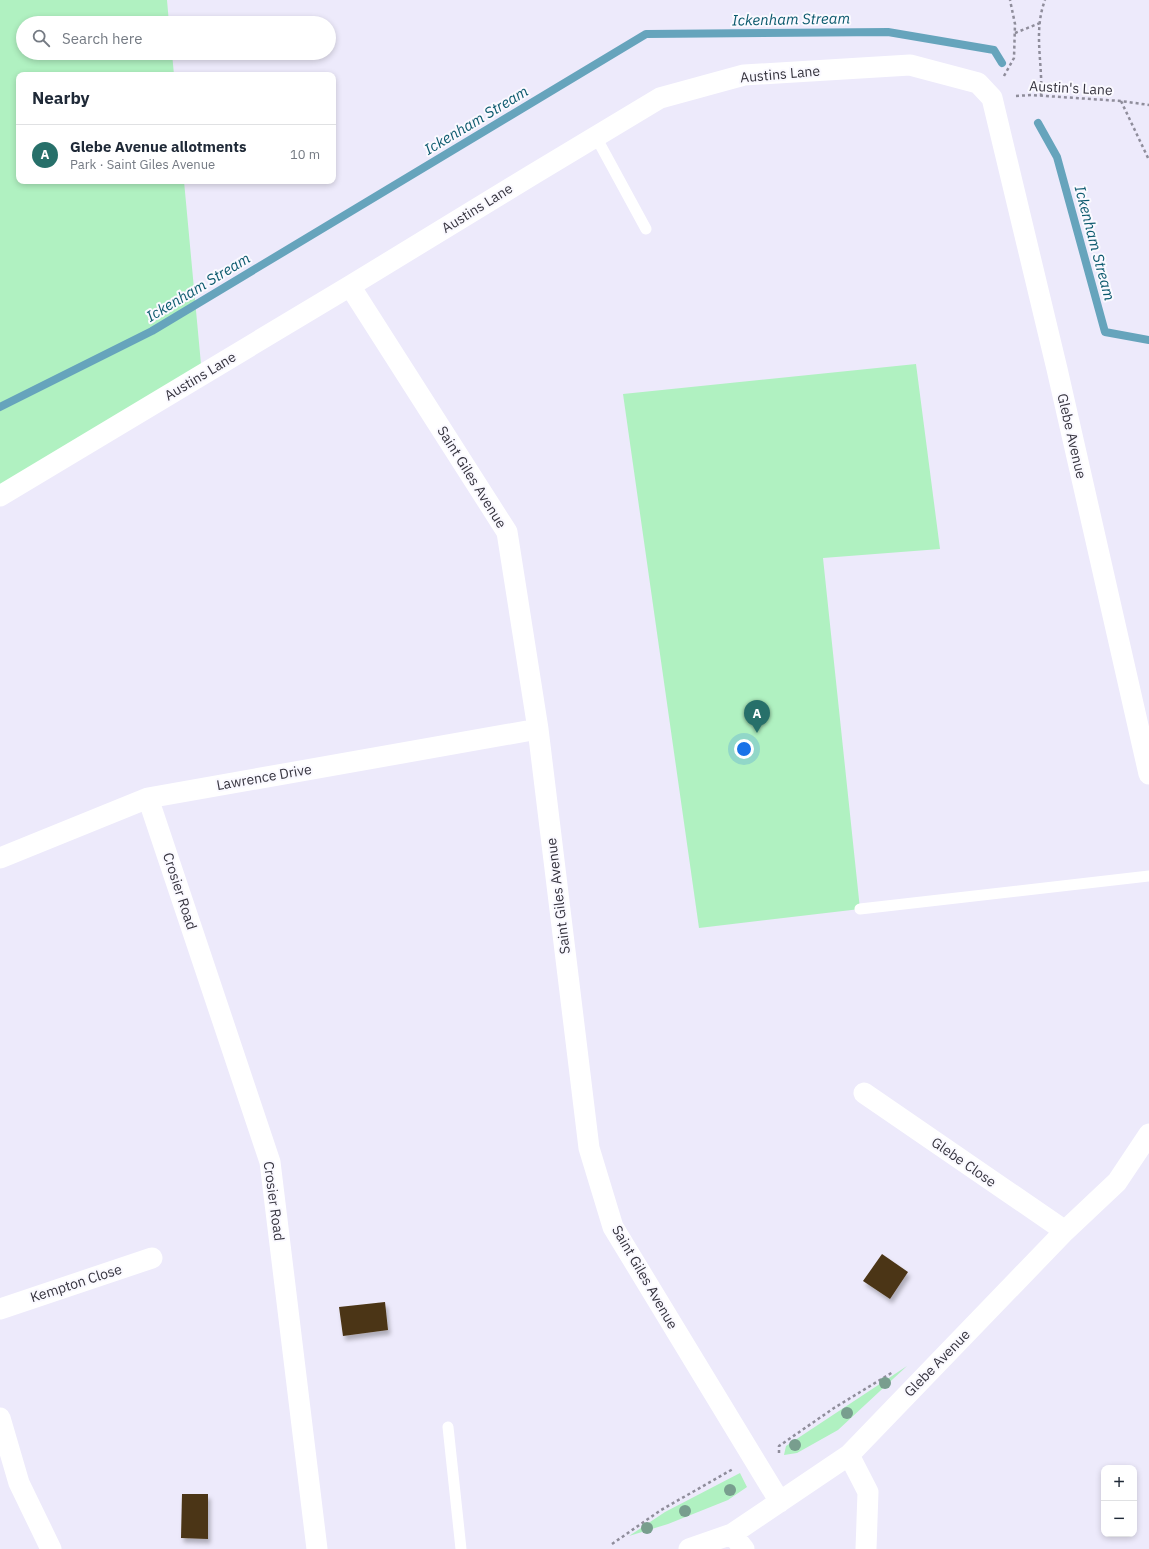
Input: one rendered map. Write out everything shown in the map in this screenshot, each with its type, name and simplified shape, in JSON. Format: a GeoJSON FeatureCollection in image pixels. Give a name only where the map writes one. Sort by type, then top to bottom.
{"type":"FeatureCollection","features":[{"type":"Feature","properties":{"kind":"street","name":"Austins Lane"},"geometry":{"type":"LineString","coordinates":[[0,496],[660,98],[744,75],[910,65],[978,83],[992,98]]}},
{"type":"Feature","properties":{"kind":"street","name":"Glebe Avenue"},"geometry":{"type":"LineString","coordinates":[[992,98],[1057,369],[1149,774]]}},
{"type":"Feature","properties":{"kind":"street","name":"Saint Giles Avenue"},"geometry":{"type":"LineString","coordinates":[[350,286],[507,532],[538,729],[589,1148],[613,1227],[780,1502]]}},
{"type":"Feature","properties":{"kind":"street","name":"Lawrence Drive"},"geometry":{"type":"LineString","coordinates":[[0,858],[148,798],[538,729]]}},
{"type":"Feature","properties":{"kind":"street","name":"Crosier Road"},"geometry":{"type":"LineString","coordinates":[[148,798],[270,1162],[317,1549]]}},
{"type":"Feature","properties":{"kind":"street","name":"Glebe Close"},"geometry":{"type":"LineString","coordinates":[[864,1093],[1064,1231]]}},
{"type":"Feature","properties":{"kind":"street","name":"Glebe Avenue"},"geometry":{"type":"LineString","coordinates":[[689,1549],[738,1542],[780,1502],[849,1455],[1064,1231],[1117,1182],[1149,1134]]}},
{"type":"Feature","properties":{"kind":"street","name":"Kempton Close"},"geometry":{"type":"LineString","coordinates":[[0,1309],[152,1258]]}},
{"type":"Feature","properties":{"kind":"street"},"geometry":{"type":"LineString","coordinates":[[0,1418],[19,1483],[51,1549]]}},
{"type":"Feature","properties":{"kind":"street"},"geometry":{"type":"LineString","coordinates":[[849,1455],[868,1492],[866,1549]]}},
{"type":"Feature","properties":{"kind":"lane"},"geometry":{"type":"LineString","coordinates":[[596,137],[646,229]]}},
{"type":"Feature","properties":{"kind":"lane"},"geometry":{"type":"LineString","coordinates":[[860,909],[1149,876]]}},
{"type":"Feature","properties":{"kind":"lane"},"geometry":{"type":"LineString","coordinates":[[448,1427],[461,1549]]}},
{"type":"Feature","properties":{"kind":"path"},"geometry":{"type":"LineString","coordinates":[[992,98],[1014,58],[1015,24],[1010,0]]}},
{"type":"Feature","properties":{"kind":"path"},"geometry":{"type":"LineString","coordinates":[[1041,96],[1042,79],[1038,38],[1042,9],[1045,0]]}},
{"type":"Feature","properties":{"kind":"path"},"geometry":{"type":"LineString","coordinates":[[1015,33],[1040,23]]}},
{"type":"Feature","properties":{"kind":"path","name":"Austin's Lane"},"geometry":{"type":"LineString","coordinates":[[992,98],[1031,95],[1121,101],[1149,105]]}},
{"type":"Feature","properties":{"kind":"path"},"geometry":{"type":"LineString","coordinates":[[1121,101],[1149,160]]}},
{"type":"Feature","properties":{"kind":"path"},"geometry":{"type":"LineString","coordinates":[[779,1459],[779,1446],[834,1408],[894,1372]]}},
{"type":"Feature","properties":{"kind":"path"},"geometry":{"type":"LineString","coordinates":[[612,1544],[661,1510],[736,1468]]}},
{"type":"Feature","properties":{"kind":"green space"},"geometry":{"type":"Polygon","coordinates":[[[0,0],[167,0],[168,16],[16,16],[16,60],[173,60],[174,72],[16,72],[16,184],[184,184],[202,375],[0,496],[0,0]]]}},
{"type":"Feature","properties":{"kind":"green space"},"geometry":{"type":"Polygon","coordinates":[[[916,364],[940,549],[823,558],[860,909],[699,928],[623,394],[916,364]]]}},
{"type":"Feature","properties":{"kind":"green space"},"geometry":{"type":"Polygon","coordinates":[[[907,1366],[838,1430],[797,1453],[784,1455],[786,1446],[907,1366]]]}},
{"type":"Feature","properties":{"kind":"green space"},"geometry":{"type":"Polygon","coordinates":[[[740,1473],[747,1487],[728,1500],[668,1524],[629,1536],[665,1512],[740,1473]]]}},
{"type":"Feature","properties":{"kind":"building"},"geometry":{"type":"Polygon","coordinates":[[[882,1254],[908,1272],[890,1299],[863,1281],[882,1254]]]}},
{"type":"Feature","properties":{"kind":"building"},"geometry":{"type":"Polygon","coordinates":[[[385,1302],[388,1330],[343,1336],[339,1307],[385,1302]]]}},
{"type":"Feature","properties":{"kind":"building"},"geometry":{"type":"Polygon","coordinates":[[[182,1494],[208,1494],[208,1539],[181,1538],[182,1494]]]}},
{"type":"Feature","properties":{"kind":"waterway","name":"Ickenham Stream"},"geometry":{"type":"LineString","coordinates":[[0,407],[152,331],[646,34],[888,32],[994,50],[1002,63]]}},
{"type":"Feature","properties":{"kind":"waterway","name":"Ickenham Stream"},"geometry":{"type":"LineString","coordinates":[[1038,123],[1057,157],[1105,332],[1149,340]]}},
{"type":"Feature","properties":{"kind":"place","name":"Glebe Avenue allotments"},"geometry":{"type":"Point","coordinates":[757,733]}}]}
